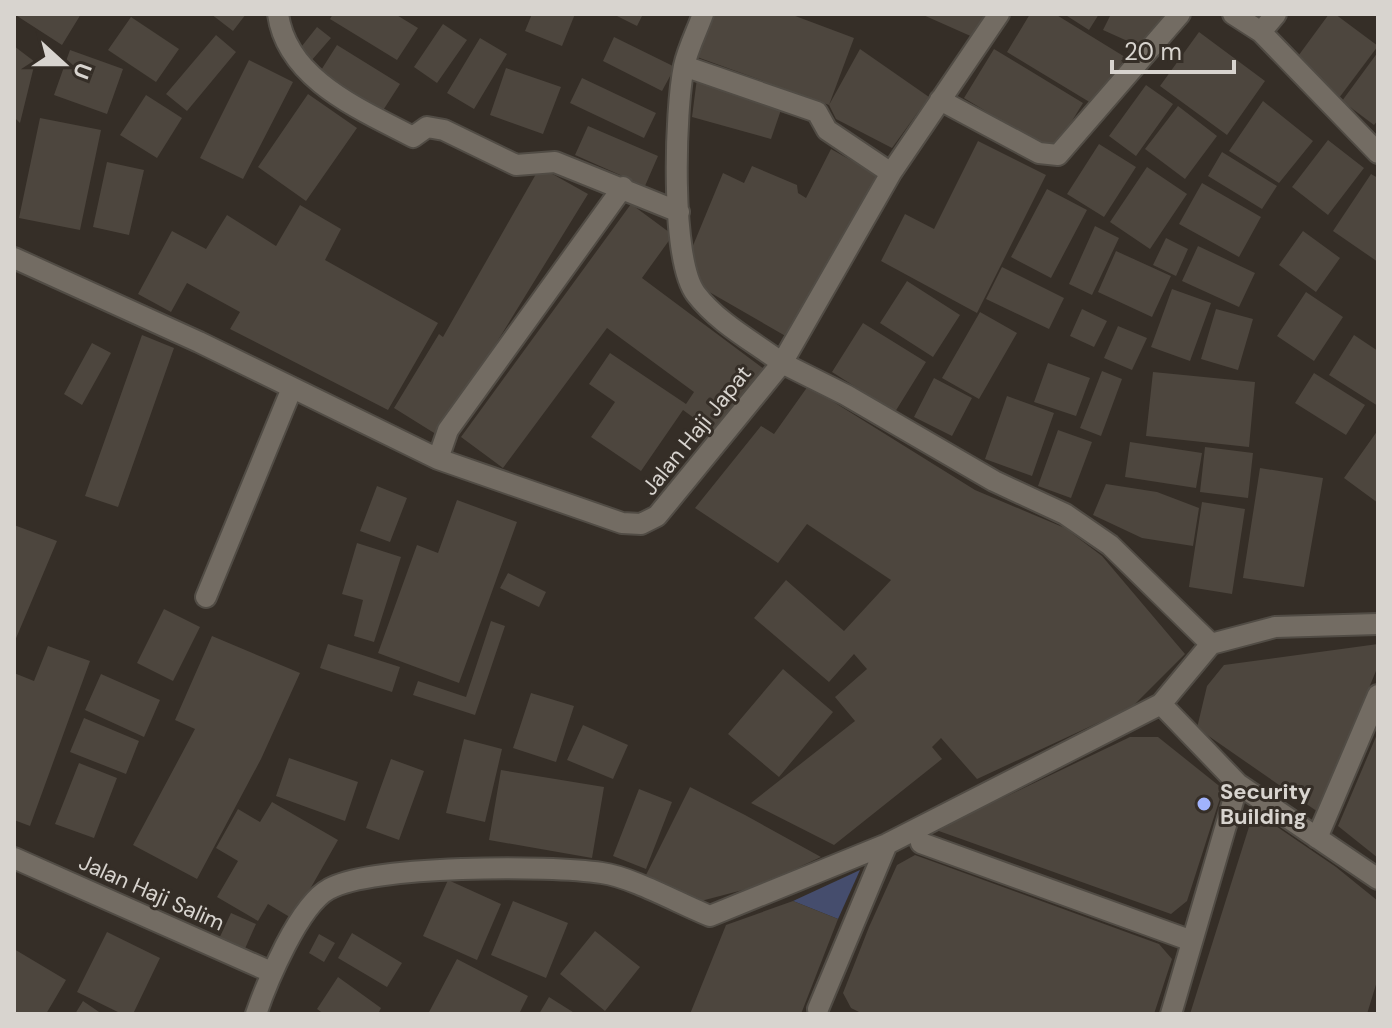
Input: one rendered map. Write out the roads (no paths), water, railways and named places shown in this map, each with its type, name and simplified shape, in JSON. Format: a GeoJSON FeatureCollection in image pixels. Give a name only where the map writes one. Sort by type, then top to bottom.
{"type":"FeatureCollection","features":[{"type":"Feature","properties":{"kind":"street"},"geometry":{"type":"LineString","coordinates":[[278,14],[279,24],[304,69],[348,103],[413,137],[427,127],[444,130],[516,165],[555,162],[679,212]]}},
{"type":"Feature","properties":{"kind":"street"},"geometry":{"type":"LineString","coordinates":[[703,14],[684,66],[679,212],[684,269],[695,293],[717,315],[782,363],[891,173],[999,14]]}},
{"type":"Feature","properties":{"kind":"street"},"geometry":{"type":"LineString","coordinates":[[940,100],[1039,153],[1058,155],[1180,14]]}},
{"type":"Feature","properties":{"kind":"street"},"geometry":{"type":"LineString","coordinates":[[1233,14],[1261,32],[1378,153]]}},
{"type":"Feature","properties":{"kind":"street"},"geometry":{"type":"LineString","coordinates":[[1261,32],[1276,14]]}},
{"type":"Feature","properties":{"kind":"street"},"geometry":{"type":"LineString","coordinates":[[684,66],[817,112],[827,130],[891,173]]}},
{"type":"Feature","properties":{"kind":"street"},"geometry":{"type":"LineString","coordinates":[[438,459],[448,430],[623,187]]}},
{"type":"Feature","properties":{"kind":"street","name":"Jalan Haji Japat"},"geometry":{"type":"LineString","coordinates":[[14,258],[438,459],[622,523],[641,524],[669,504],[782,363],[858,402],[994,481],[1065,514],[1110,545],[1211,644]]}},
{"type":"Feature","properties":{"kind":"street"},"geometry":{"type":"LineString","coordinates":[[206,597],[292,388]]}},
{"type":"Feature","properties":{"kind":"street"},"geometry":{"type":"LineString","coordinates":[[256,1014],[271,972],[295,929],[326,890],[362,877],[538,869],[604,873],[710,916],[887,844],[1161,704],[1211,644],[1275,627],[1378,624]]}},
{"type":"Feature","properties":{"kind":"street"},"geometry":{"type":"LineString","coordinates":[[1317,838],[1378,695]]}},
{"type":"Feature","properties":{"kind":"street"},"geometry":{"type":"LineString","coordinates":[[1161,704],[1238,784],[1378,879]]}},
{"type":"Feature","properties":{"kind":"street"},"geometry":{"type":"LineString","coordinates":[[1171,1014],[1238,784]]}},
{"type":"Feature","properties":{"kind":"street"},"geometry":{"type":"LineString","coordinates":[[921,843],[1192,941]]}},
{"type":"Feature","properties":{"kind":"street"},"geometry":{"type":"LineString","coordinates":[[822,1012],[887,844]]}},
{"type":"Feature","properties":{"kind":"street","name":"Jalan Haji Salim"},"geometry":{"type":"LineString","coordinates":[[14,858],[271,972]]}},
{"type":"Feature","properties":{"kind":"place","name":"Security Building"},"geometry":{"type":"Point","coordinates":[1204,804]}}]}
